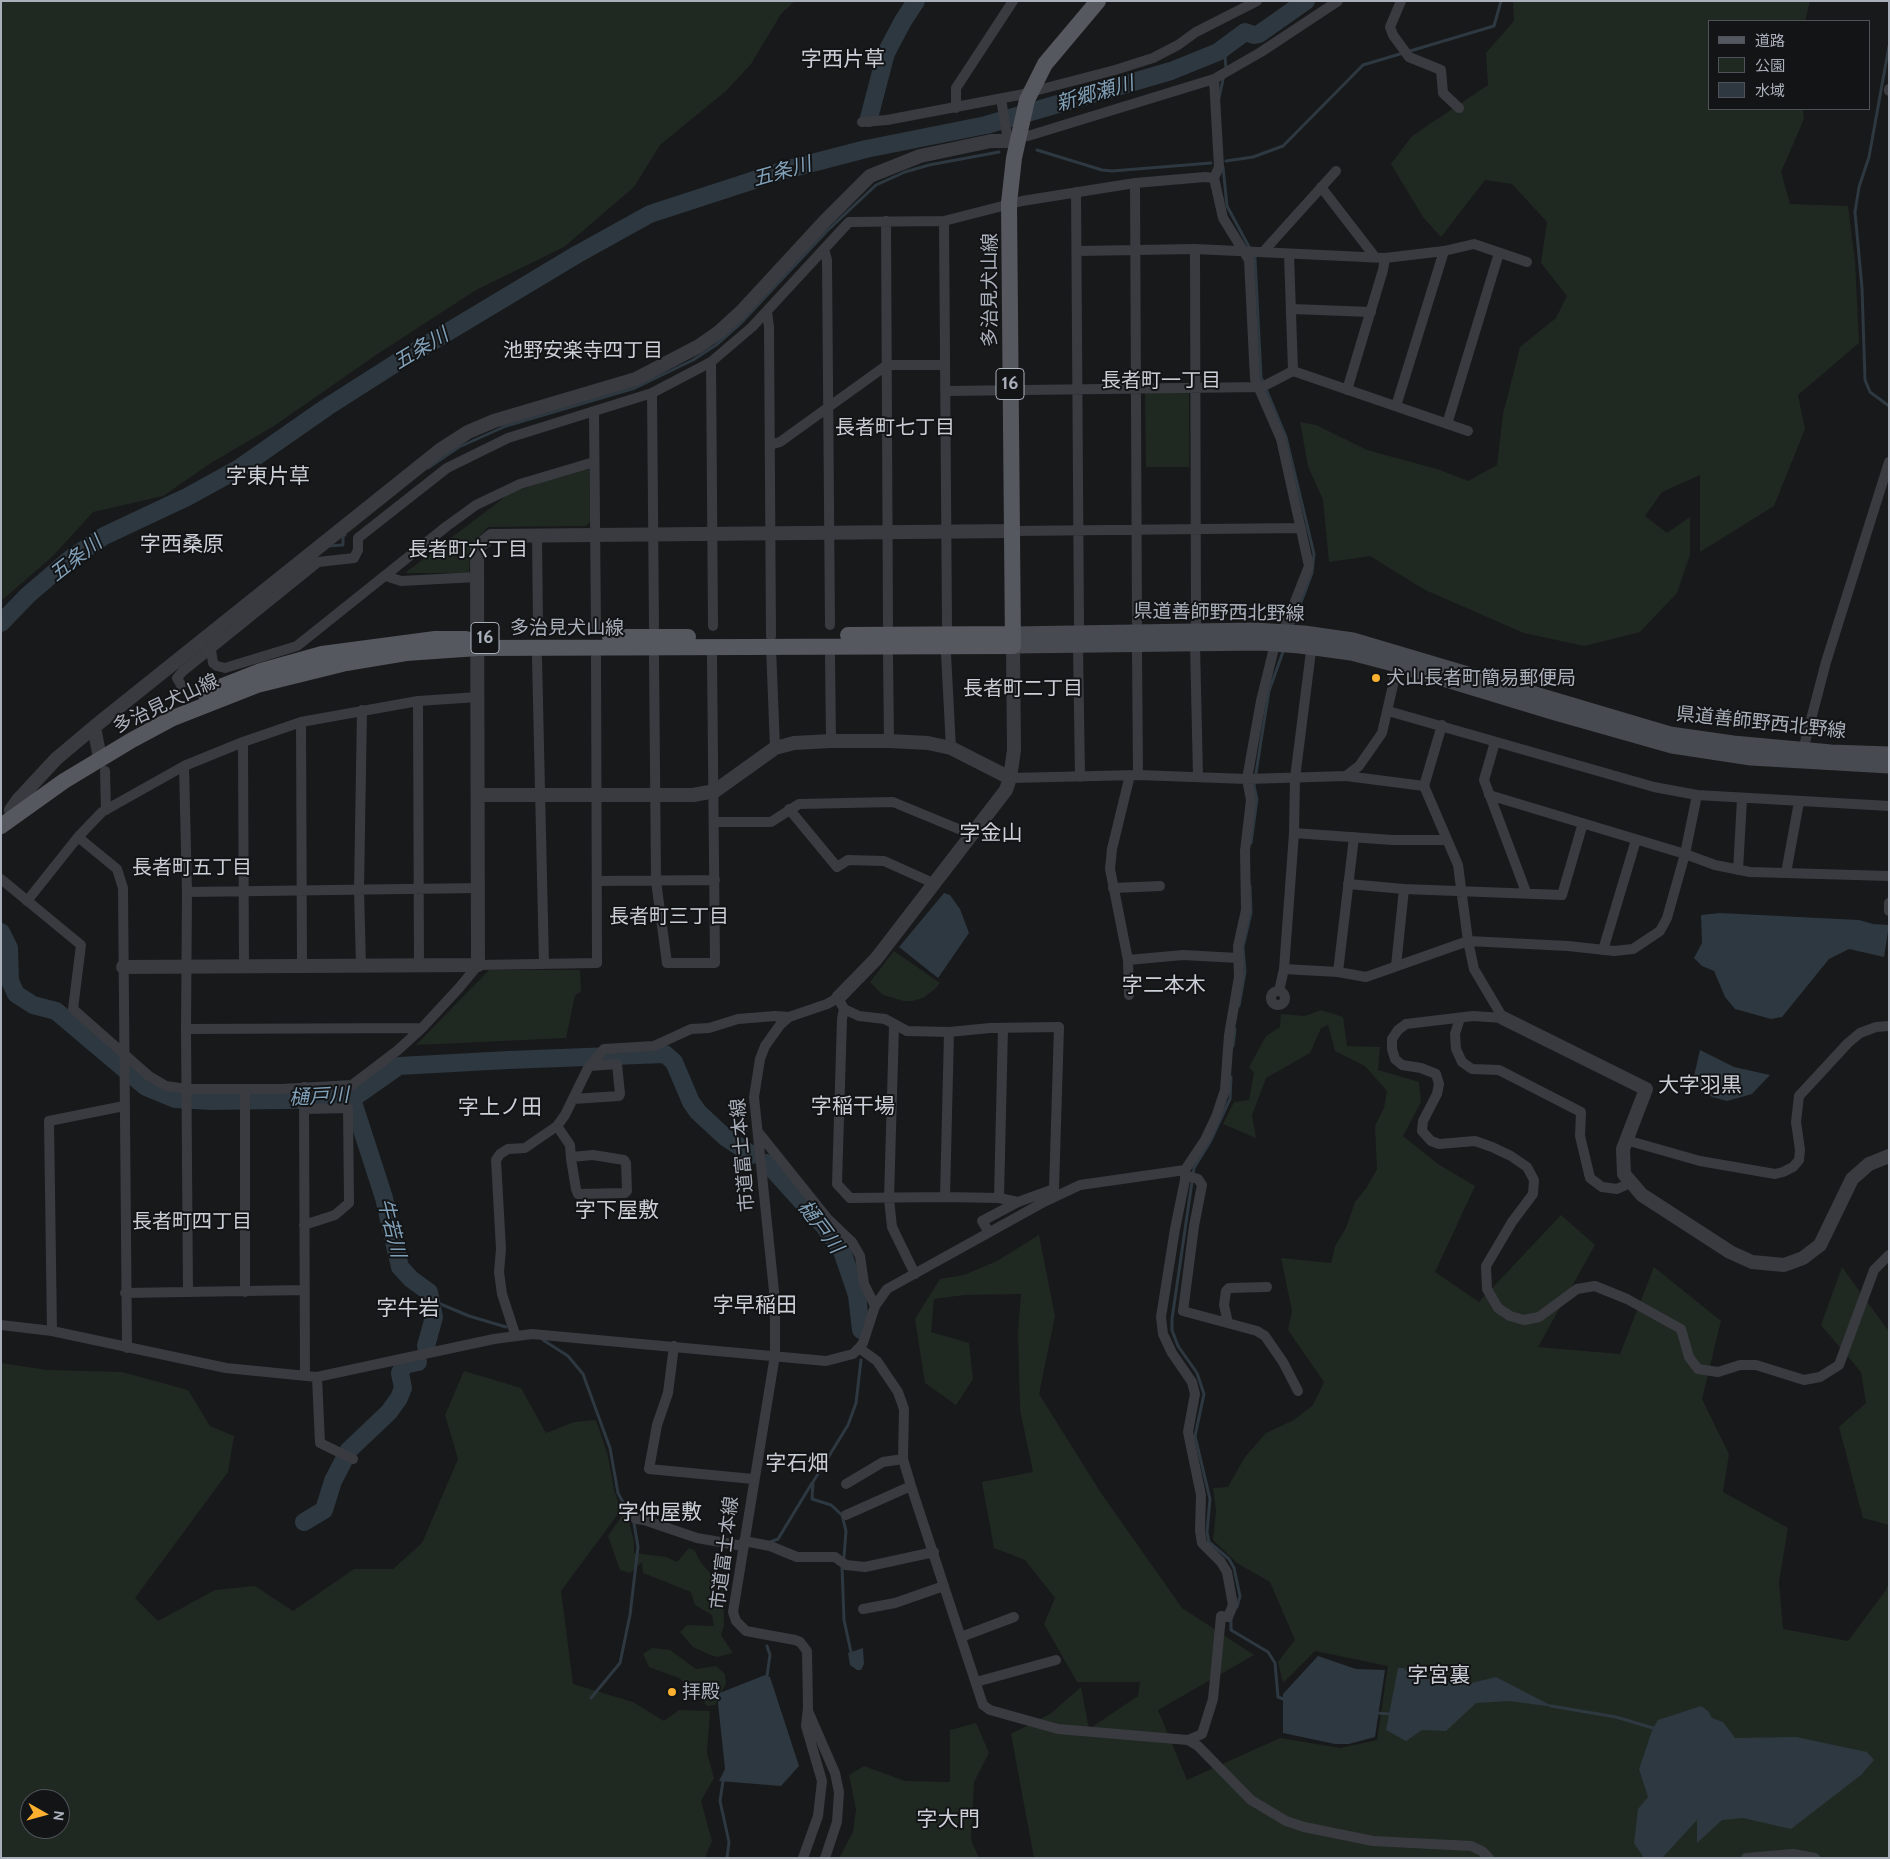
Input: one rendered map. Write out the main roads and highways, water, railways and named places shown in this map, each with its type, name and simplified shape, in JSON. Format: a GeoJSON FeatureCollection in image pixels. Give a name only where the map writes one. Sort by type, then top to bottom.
{"type":"FeatureCollection","features":[{"type":"Feature","properties":{"kind":"main road","name":"多治見犬山線"},"geometry":{"type":"LineString","coordinates":[[1,826],[30,804],[173,718],[257,685],[372,658],[478,643],[1013,640],[1009,203],[1013,137],[1029,95],[1045,64],[1098,1]]}},
{"type":"Feature","properties":{"kind":"main road","name":"県道善師野西北野線"},"geometry":{"type":"LineString","coordinates":[[1013,640],[1254,630],[1285,638]]}},
{"type":"Feature","properties":{"kind":"main road","name":"県道善師野西北野線"},"geometry":{"type":"LineString","coordinates":[[1013,640],[1078,646],[1195,644],[1285,638],[1354,640],[1399,659],[1552,712],[1672,746],[1752,758],[1889,766]]}},
{"type":"Feature","properties":{"kind":"main road","name":"県道善師野西北野線"},"geometry":{"type":"LineString","coordinates":[[1399,659],[1670,734],[1803,750],[1889,754]]}},
{"type":"Feature","properties":{"kind":"main road","name":"多治見犬山線"},"geometry":{"type":"LineString","coordinates":[[6,814],[48,782],[101,760]]}},
{"type":"Feature","properties":{"kind":"water"},"geometry":{"type":"Polygon","coordinates":[[[944,893],[950,895],[960,909],[969,933],[938,978],[899,947],[944,893]]]}},
{"type":"Feature","properties":{"kind":"water"},"geometry":{"type":"Polygon","coordinates":[[[1720,913],[1859,920],[1873,924],[1889,925],[1884,957],[1849,949],[1829,959],[1782,1017],[1771,1019],[1735,1009],[1725,997],[1714,971],[1702,966],[1694,958],[1702,943],[1701,915],[1720,913]]]}},
{"type":"Feature","properties":{"kind":"water"},"geometry":{"type":"Polygon","coordinates":[[[1700,1050],[1734,1067],[1770,1075],[1752,1094],[1727,1101],[1712,1097],[1700,1087],[1694,1076],[1700,1050]]]}},
{"type":"Feature","properties":{"kind":"water"},"geometry":{"type":"Polygon","coordinates":[[[863,1648],[864,1664],[861,1670],[857,1670],[850,1665],[848,1653],[863,1648]]]}},
{"type":"Feature","properties":{"kind":"water"},"geometry":{"type":"Polygon","coordinates":[[[1318,1656],[1356,1669],[1385,1670],[1375,1737],[1349,1744],[1335,1744],[1283,1733],[1283,1694],[1318,1656]]]}},
{"type":"Feature","properties":{"kind":"water"},"geometry":{"type":"Polygon","coordinates":[[[1398,1668],[1404,1668],[1412,1677],[1467,1684],[1496,1677],[1554,1707],[1509,1701],[1476,1703],[1446,1731],[1422,1730],[1406,1741],[1386,1730],[1398,1668]]]}},
{"type":"Feature","properties":{"kind":"water"},"geometry":{"type":"Polygon","coordinates":[[[765,1675],[770,1677],[799,1766],[781,1786],[719,1781],[725,1769],[717,1694],[765,1675]]]}},
{"type":"Feature","properties":{"kind":"water"},"geometry":{"type":"Polygon","coordinates":[[[1701,1706],[1708,1711],[1712,1718],[1723,1722],[1735,1738],[1796,1737],[1867,1752],[1874,1760],[1861,1775],[1791,1829],[1743,1818],[1722,1820],[1697,1843],[1697,1820],[1662,1858],[1644,1858],[1634,1843],[1638,1809],[1648,1797],[1639,1769],[1653,1728],[1658,1720],[1701,1706]]]}},
{"type":"Feature","properties":{"kind":"waterway","name":"五条川"},"geometry":{"type":"LineString","coordinates":[[869,118],[886,53],[916,1]]}},
{"type":"Feature","properties":{"kind":"waterway","name":"五条川"},"geometry":{"type":"LineString","coordinates":[[1,623],[28,595],[70,559],[104,536],[187,497],[238,469],[327,407],[396,363],[576,255],[650,214],[785,170],[866,149],[986,125],[1171,71],[1218,52],[1245,32],[1254,35],[1259,34],[1306,1]]}},
{"type":"Feature","properties":{"kind":"waterway"},"geometry":{"type":"LineString","coordinates":[[1226,161],[1253,157],[1283,146],[1363,65],[1494,26],[1501,1]]}},
{"type":"Feature","properties":{"kind":"waterway"},"geometry":{"type":"LineString","coordinates":[[1889,46],[1869,157],[1859,187],[1855,212],[1862,288],[1865,380],[1870,392],[1889,406]]}},
{"type":"Feature","properties":{"kind":"waterway"},"geometry":{"type":"LineString","coordinates":[[1218,52],[1225,56],[1226,69]]}},
{"type":"Feature","properties":{"kind":"waterway"},"geometry":{"type":"LineString","coordinates":[[1219,98],[1224,75]]}},
{"type":"Feature","properties":{"kind":"waterway"},"geometry":{"type":"LineString","coordinates":[[1037,150],[1102,170],[1112,171],[1211,163]]}},
{"type":"Feature","properties":{"kind":"waterway"},"geometry":{"type":"LineString","coordinates":[[428,468],[459,447],[506,426],[635,388],[693,360],[716,345],[741,323],[827,231],[876,185],[905,172],[929,165],[999,152]]}},
{"type":"Feature","properties":{"kind":"waterway"},"geometry":{"type":"LineString","coordinates":[[1223,167],[1227,206],[1255,258],[1261,377],[1286,437],[1314,554],[1312,573],[1291,629]]}},
{"type":"Feature","properties":{"kind":"waterway"},"geometry":{"type":"LineString","coordinates":[[328,546],[343,545],[343,536],[345,535]]}},
{"type":"Feature","properties":{"kind":"waterway"},"geometry":{"type":"LineString","coordinates":[[1251,843],[1257,799],[1254,786],[1269,691],[1284,649]]}},
{"type":"Feature","properties":{"kind":"waterway"},"geometry":{"type":"LineString","coordinates":[[1239,1006],[1245,972],[1243,947],[1251,913],[1250,886]]}},
{"type":"Feature","properties":{"kind":"waterway","name":"樋戸川"},"geometry":{"type":"LineString","coordinates":[[1,932],[9,948],[10,981],[16,994],[33,1005],[56,1011],[146,1087],[175,1099],[212,1101],[352,1099],[399,1066],[665,1054],[674,1062],[691,1102],[698,1112],[725,1137],[752,1155]]}},
{"type":"Feature","properties":{"kind":"waterway"},"geometry":{"type":"LineString","coordinates":[[1233,1046],[1235,1029]]}},
{"type":"Feature","properties":{"kind":"waterway"},"geometry":{"type":"LineString","coordinates":[[1231,1077],[1230,1099],[1210,1142],[1194,1168],[1172,1330],[1178,1346],[1197,1373],[1204,1394],[1195,1436],[1210,1499],[1207,1532],[1209,1542],[1229,1559],[1234,1568],[1240,1596],[1237,1607]]}},
{"type":"Feature","properties":{"kind":"waterway","name":"牛若川"},"geometry":{"type":"LineString","coordinates":[[352,1099],[384,1198],[400,1267],[411,1279],[429,1292],[434,1317],[426,1346]]}},
{"type":"Feature","properties":{"kind":"waterway","name":"樋戸川"},"geometry":{"type":"LineString","coordinates":[[767,1163],[824,1226],[842,1251],[857,1295],[861,1330]]}},
{"type":"Feature","properties":{"kind":"waterway"},"geometry":{"type":"LineString","coordinates":[[431,1300],[469,1316],[506,1327]]}},
{"type":"Feature","properties":{"kind":"waterway"},"geometry":{"type":"LineString","coordinates":[[543,1340],[568,1356],[583,1374],[610,1448],[618,1493],[634,1523],[638,1547],[630,1615],[620,1663],[591,1698]]}},
{"type":"Feature","properties":{"kind":"waterway","name":"樋戸川"},"geometry":{"type":"LineString","coordinates":[[844,1557],[846,1531],[842,1515],[831,1505],[812,1499],[813,1482],[848,1425],[856,1403],[861,1360]]}},
{"type":"Feature","properties":{"kind":"waterway","name":"牛若川"},"geometry":{"type":"LineString","coordinates":[[304,1522],[324,1510],[333,1481],[349,1450],[389,1412],[399,1398],[403,1388],[400,1373],[404,1365],[418,1362]]}},
{"type":"Feature","properties":{"kind":"waterway"},"geometry":{"type":"LineString","coordinates":[[770,1542],[778,1539],[812,1483]]}},
{"type":"Feature","properties":{"kind":"waterway","name":"樋戸川"},"geometry":{"type":"LineString","coordinates":[[842,1566],[844,1620],[851,1652]]}},
{"type":"Feature","properties":{"kind":"waterway"},"geometry":{"type":"LineString","coordinates":[[1231,1619],[1231,1630],[1268,1652],[1275,1663],[1278,1697],[1286,1700]]}},
{"type":"Feature","properties":{"kind":"waterway"},"geometry":{"type":"LineString","coordinates":[[767,1646],[770,1655],[767,1676]]}},
{"type":"Feature","properties":{"kind":"waterway"},"geometry":{"type":"LineString","coordinates":[[1551,1706],[1616,1717],[1653,1728]]}},
{"type":"Feature","properties":{"kind":"waterway"},"geometry":{"type":"LineString","coordinates":[[1376,1713],[1392,1714]]}},
{"type":"Feature","properties":{"kind":"waterway"},"geometry":{"type":"LineString","coordinates":[[723,1781],[720,1801],[729,1842],[727,1858]]}},
{"type":"Feature","properties":{"kind":"place","name":"犬山長者町簡易郵便局"},"geometry":{"type":"Point","coordinates":[1376,678]}},
{"type":"Feature","properties":{"kind":"place","name":"拝殿"},"geometry":{"type":"Point","coordinates":[672,1692]}},
{"type":"Feature","properties":{"kind":"district","name":"字西片草"},"geometry":{"type":"Point","coordinates":[843,60]}},
{"type":"Feature","properties":{"kind":"district","name":"池野安楽寺四丁目"},"geometry":{"type":"Point","coordinates":[583,351]}},
{"type":"Feature","properties":{"kind":"district","name":"長者町一丁目"},"geometry":{"type":"Point","coordinates":[1161,381]}},
{"type":"Feature","properties":{"kind":"district","name":"長者町七丁目"},"geometry":{"type":"Point","coordinates":[895,428]}},
{"type":"Feature","properties":{"kind":"district","name":"字東片草"},"geometry":{"type":"Point","coordinates":[268,477]}},
{"type":"Feature","properties":{"kind":"district","name":"字西桑原"},"geometry":{"type":"Point","coordinates":[182,545]}},
{"type":"Feature","properties":{"kind":"district","name":"長者町六丁目"},"geometry":{"type":"Point","coordinates":[468,550]}},
{"type":"Feature","properties":{"kind":"district","name":"長者町二丁目"},"geometry":{"type":"Point","coordinates":[1023,689]}},
{"type":"Feature","properties":{"kind":"district","name":"字金山"},"geometry":{"type":"Point","coordinates":[991,834]}},
{"type":"Feature","properties":{"kind":"district","name":"長者町五丁目"},"geometry":{"type":"Point","coordinates":[192,868]}},
{"type":"Feature","properties":{"kind":"district","name":"長者町三丁目"},"geometry":{"type":"Point","coordinates":[669,917]}},
{"type":"Feature","properties":{"kind":"district","name":"字二本木"},"geometry":{"type":"Point","coordinates":[1164,986]}},
{"type":"Feature","properties":{"kind":"district","name":"大字羽黒"},"geometry":{"type":"Point","coordinates":[1700,1086]}},
{"type":"Feature","properties":{"kind":"district","name":"字稲干場"},"geometry":{"type":"Point","coordinates":[853,1107]}},
{"type":"Feature","properties":{"kind":"district","name":"字上ノ田"},"geometry":{"type":"Point","coordinates":[500,1108]}},
{"type":"Feature","properties":{"kind":"district","name":"字下屋敷"},"geometry":{"type":"Point","coordinates":[617,1211]}},
{"type":"Feature","properties":{"kind":"district","name":"長者町四丁目"},"geometry":{"type":"Point","coordinates":[192,1222]}},
{"type":"Feature","properties":{"kind":"district","name":"字早稲田"},"geometry":{"type":"Point","coordinates":[755,1306]}},
{"type":"Feature","properties":{"kind":"district","name":"字牛岩"},"geometry":{"type":"Point","coordinates":[408,1309]}},
{"type":"Feature","properties":{"kind":"district","name":"字石畑"},"geometry":{"type":"Point","coordinates":[797,1464]}},
{"type":"Feature","properties":{"kind":"district","name":"字仲屋敷"},"geometry":{"type":"Point","coordinates":[660,1513]}},
{"type":"Feature","properties":{"kind":"district","name":"字宮裏"},"geometry":{"type":"Point","coordinates":[1439,1676]}},
{"type":"Feature","properties":{"kind":"district","name":"字大門"},"geometry":{"type":"Point","coordinates":[948,1820]}},
{"type":"Feature","properties":{"kind":"water label","name":"新郷瀬川"},"geometry":{"type":"Point","coordinates":[1095,94]}}]}
